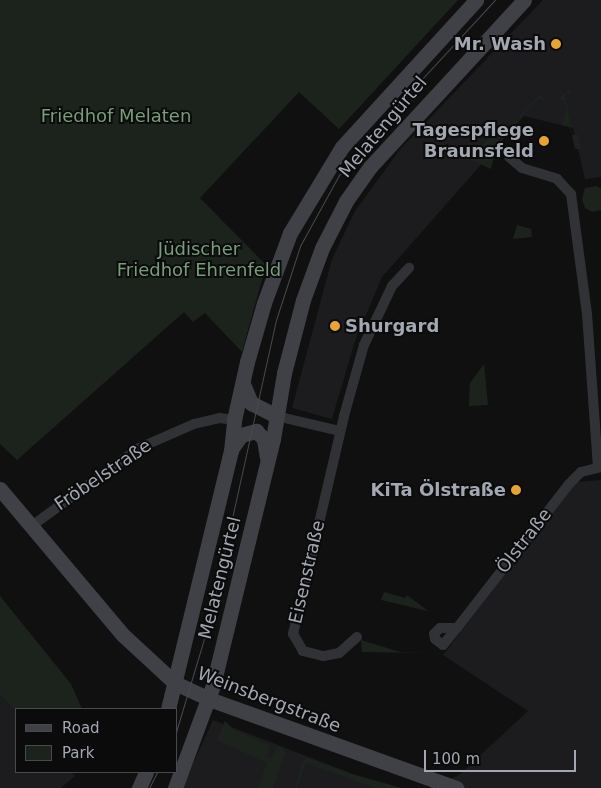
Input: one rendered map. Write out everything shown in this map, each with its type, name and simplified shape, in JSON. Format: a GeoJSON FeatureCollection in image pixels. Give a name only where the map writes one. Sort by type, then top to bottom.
{"type":"FeatureCollection","features":[{"type":"Feature","properties":{"kind":"main road","name":"Melatengürtel"},"geometry":{"type":"LineString","coordinates":[[168,708],[231,451],[234,420],[243,384],[273,278],[290,233],[312,191],[342,147],[476,0]]}},
{"type":"Feature","properties":{"kind":"main road","name":"Melatengürtel"},"geometry":{"type":"LineString","coordinates":[[176,788],[209,699],[268,461],[276,416],[303,300],[322,248],[346,201],[396,135],[524,0]]}},
{"type":"Feature","properties":{"kind":"main road"},"geometry":{"type":"LineString","coordinates":[[243,384],[251,403],[276,416]]}},
{"type":"Feature","properties":{"kind":"main road","name":"Melatengürtel"},"geometry":{"type":"LineString","coordinates":[[231,451],[240,435],[256,431],[264,439],[268,461]]}},
{"type":"Feature","properties":{"kind":"main road","name":"Weinsbergstraße"},"geometry":{"type":"LineString","coordinates":[[3,497],[33,525],[123,635],[175,683],[209,699],[456,788]]}},
{"type":"Feature","properties":{"kind":"main road"},"geometry":{"type":"LineString","coordinates":[[139,788],[146,773]]}},
{"type":"Feature","properties":{"kind":"street"},"geometry":{"type":"LineString","coordinates":[[509,157],[522,168],[557,179],[570,194],[589,330],[599,467]]}},
{"type":"Feature","properties":{"kind":"street","name":"Eisenstraße"},"geometry":{"type":"LineString","coordinates":[[357,637],[339,653],[323,656],[303,651],[293,634],[340,431],[373,322],[392,286],[409,268]]}},
{"type":"Feature","properties":{"kind":"street"},"geometry":{"type":"LineString","coordinates":[[276,416],[340,431]]}},
{"type":"Feature","properties":{"kind":"street","name":"Fröbelstraße"},"geometry":{"type":"LineString","coordinates":[[33,525],[139,448],[194,424],[220,418],[234,420]]}},
{"type":"Feature","properties":{"kind":"street","name":"Ölstraße"},"geometry":{"type":"LineString","coordinates":[[456,628],[569,484],[581,472],[599,467]]}},
{"type":"Feature","properties":{"kind":"shaded area"},"geometry":{"type":"Polygon","coordinates":[[[543,0],[601,0],[601,177],[585,179],[573,128],[524,116],[382,277],[355,341],[332,419],[292,408],[332,259],[355,211],[401,148],[543,0]]]}},
{"type":"Feature","properties":{"kind":"shaded area"},"geometry":{"type":"Polygon","coordinates":[[[601,480],[601,788],[428,788],[459,775],[528,711],[443,655],[576,482],[601,480]]]}},
{"type":"Feature","properties":{"kind":"shaded area"},"geometry":{"type":"Polygon","coordinates":[[[0,695],[15,711],[15,773],[72,773],[75,776],[61,788],[0,788],[0,695]]]}},
{"type":"Feature","properties":{"kind":"shaded area"},"geometry":{"type":"Polygon","coordinates":[[[213,720],[389,788],[182,788],[213,720]]]}},
{"type":"Feature","properties":{"kind":"green space","name":"Friedhof Melaten"},"geometry":{"type":"Polygon","coordinates":[[[0,0],[458,0],[339,129],[299,92],[200,198],[266,265],[242,352],[205,313],[193,322],[184,312],[17,460],[0,444],[0,0]]]}},
{"type":"Feature","properties":{"kind":"green space"},"geometry":{"type":"Polygon","coordinates":[[[570,89],[571,93],[565,94],[572,135],[578,134],[581,149],[575,149],[570,127],[562,125],[566,110],[564,100],[557,100],[570,89]]]}},
{"type":"Feature","properties":{"kind":"green space"},"geometry":{"type":"Polygon","coordinates":[[[540,94],[548,104],[539,98],[498,140],[491,169],[469,159],[497,130],[502,135],[540,94]]]}},
{"type":"Feature","properties":{"kind":"green space"},"geometry":{"type":"Polygon","coordinates":[[[597,186],[601,189],[601,210],[593,212],[585,208],[582,199],[585,188],[597,186]]]}},
{"type":"Feature","properties":{"kind":"green space"},"geometry":{"type":"Polygon","coordinates":[[[517,225],[531,229],[532,237],[513,239],[517,225]]]}},
{"type":"Feature","properties":{"kind":"green space"},"geometry":{"type":"Polygon","coordinates":[[[484,364],[488,405],[469,406],[470,383],[484,364]]]}},
{"type":"Feature","properties":{"kind":"green space"},"geometry":{"type":"Polygon","coordinates":[[[384,592],[405,598],[407,595],[428,611],[381,600],[384,592]]]}},
{"type":"Feature","properties":{"kind":"green space"},"geometry":{"type":"Polygon","coordinates":[[[0,596],[71,684],[82,708],[15,708],[15,711],[0,695],[0,596]]]}},
{"type":"Feature","properties":{"kind":"green space"},"geometry":{"type":"Polygon","coordinates":[[[361,640],[400,652],[437,653],[362,652],[361,640]]]}},
{"type":"Feature","properties":{"kind":"green space"},"geometry":{"type":"Polygon","coordinates":[[[225,721],[232,728],[270,746],[267,757],[271,759],[277,746],[283,748],[285,754],[273,788],[258,788],[267,763],[217,740],[225,721]]]}},
{"type":"Feature","properties":{"kind":"green space"},"geometry":{"type":"Polygon","coordinates":[[[308,758],[352,774],[402,788],[375,788],[306,763],[297,788],[295,787],[303,761],[308,758]]]}},
{"type":"Feature","properties":{"kind":"tram line"},"geometry":{"type":"LineString","coordinates":[[178,725],[209,622],[276,320],[300,246],[339,175],[362,144],[495,0]]}},
{"type":"Feature","properties":{"kind":"tram line"},"geometry":{"type":"LineString","coordinates":[[149,788],[156,773]]}},
{"type":"Feature","properties":{"kind":"place","name":"Mr. Wash"},"geometry":{"type":"Point","coordinates":[556,44]}},
{"type":"Feature","properties":{"kind":"place","name":"Tagespflege Braunsfeld"},"geometry":{"type":"Point","coordinates":[544,141]}},
{"type":"Feature","properties":{"kind":"place","name":"Shurgard"},"geometry":{"type":"Point","coordinates":[335,326]}},
{"type":"Feature","properties":{"kind":"place","name":"KiTa Ölstraße"},"geometry":{"type":"Point","coordinates":[516,490]}},
{"type":"Feature","properties":{"kind":"park label","name":"Jüdischer Friedhof Ehrenfeld"},"geometry":{"type":"Point","coordinates":[199,260]}}]}
